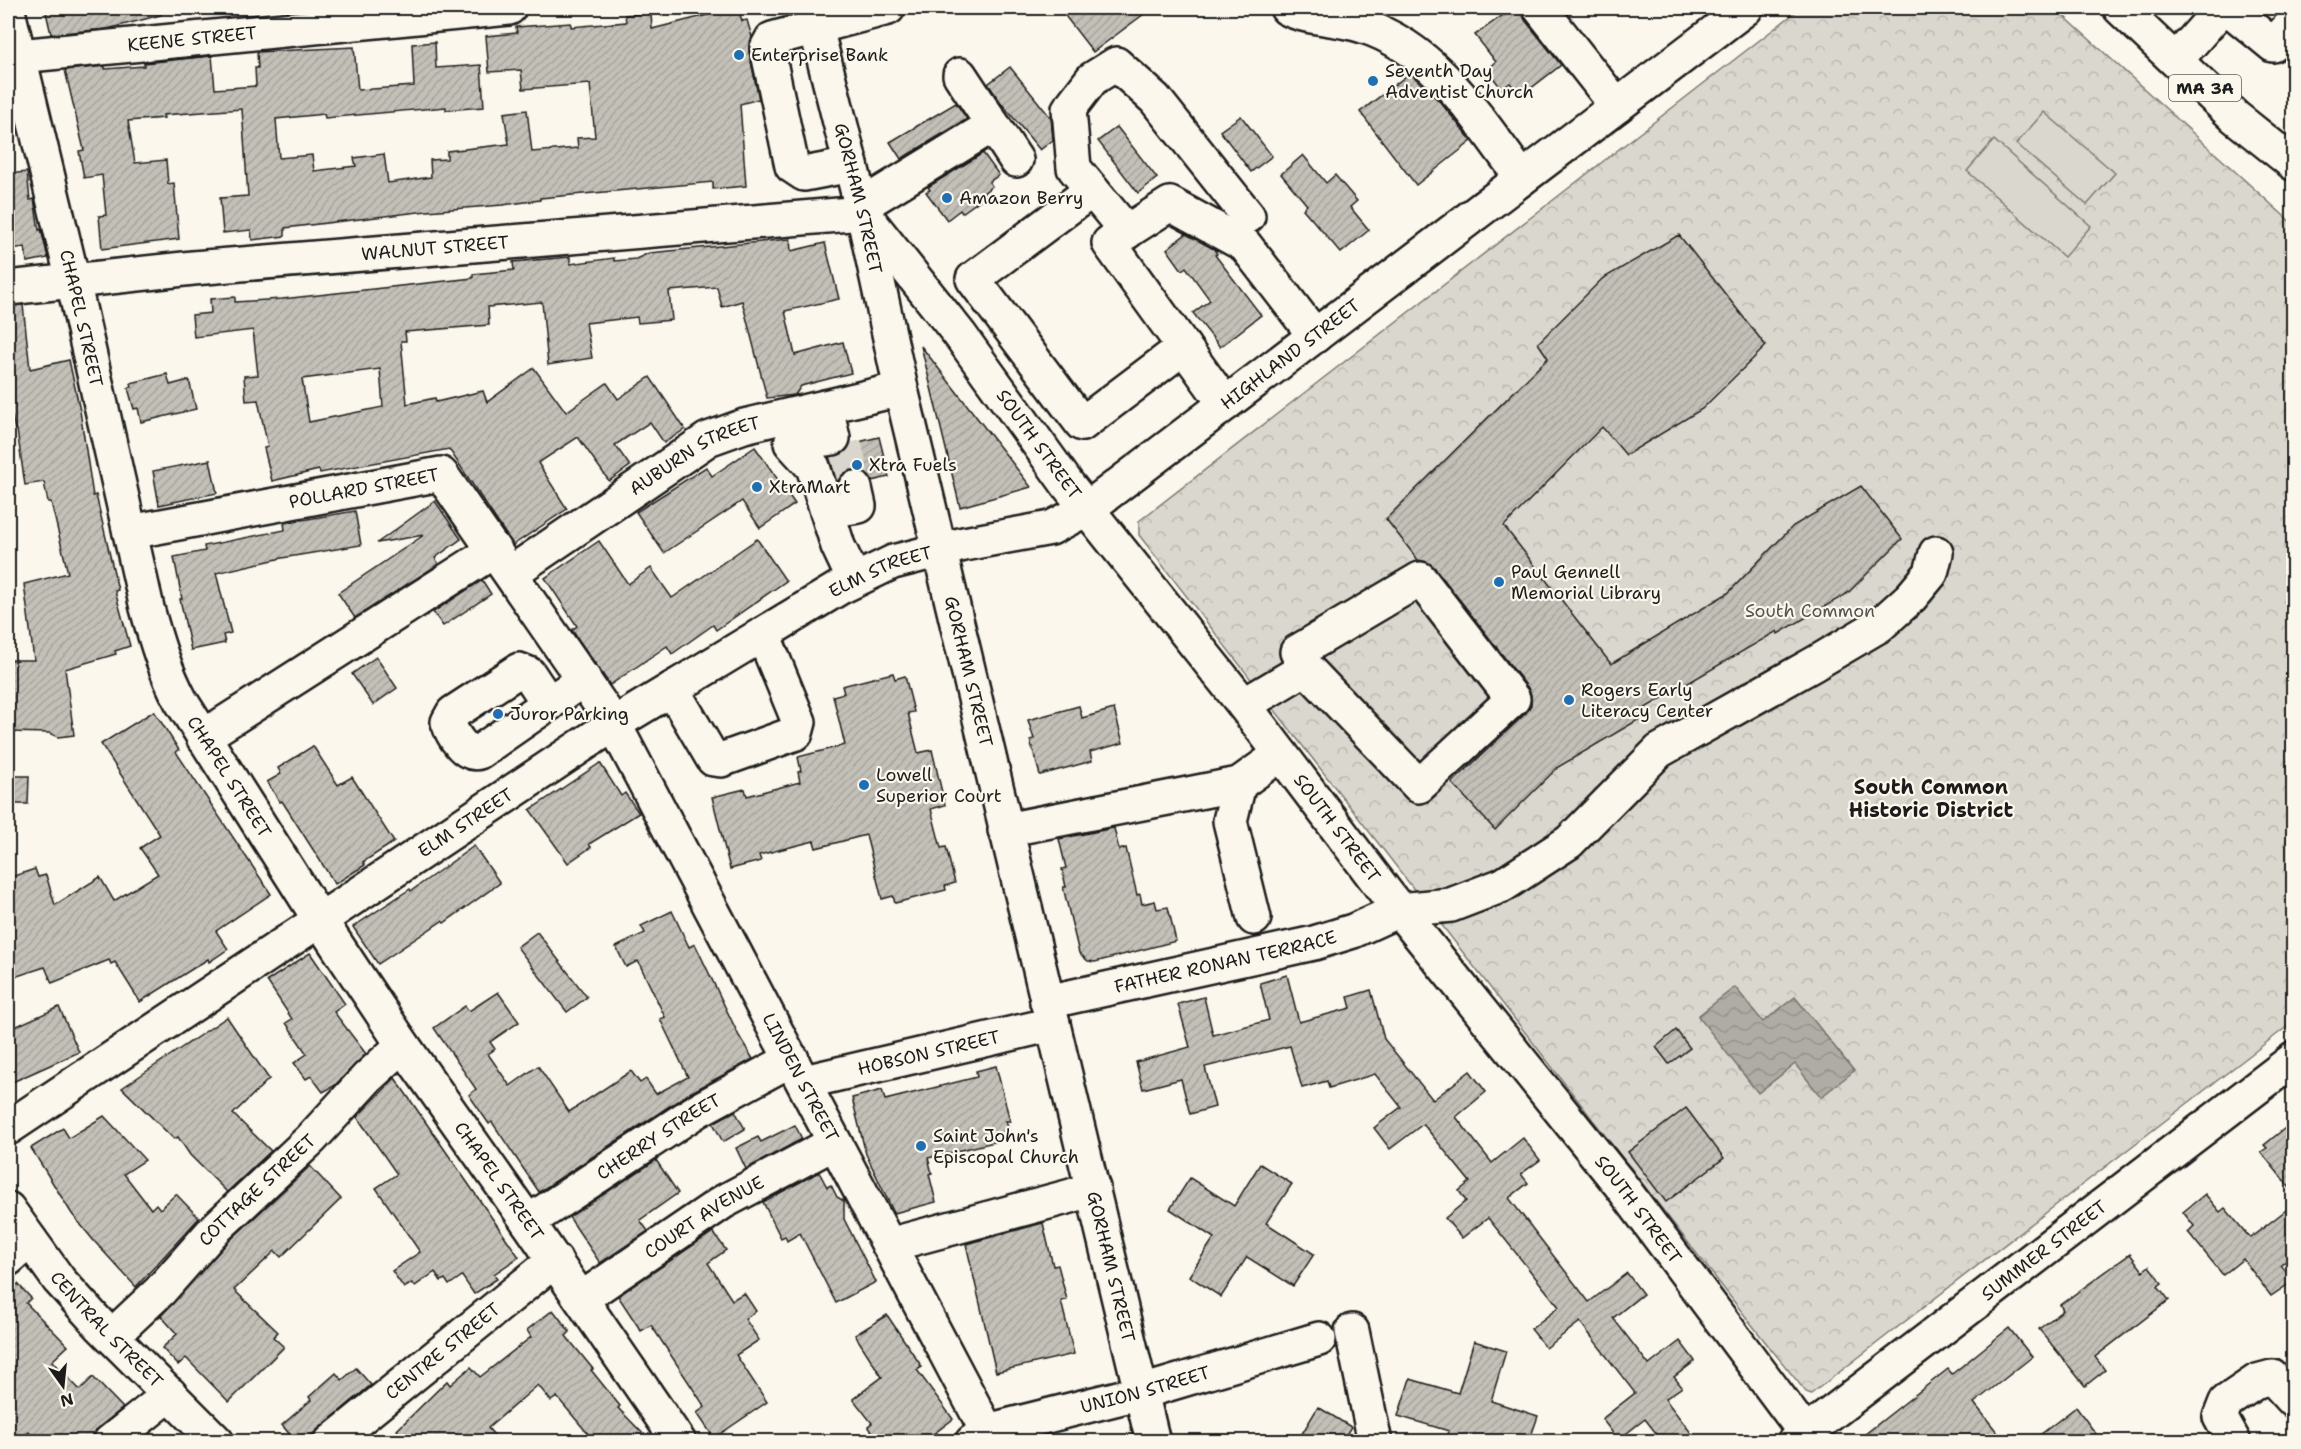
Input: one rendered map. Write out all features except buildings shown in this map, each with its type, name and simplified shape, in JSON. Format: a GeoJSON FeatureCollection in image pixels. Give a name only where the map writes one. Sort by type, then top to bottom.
{"type":"FeatureCollection","features":[{"type":"Feature","properties":{"kind":"street","name":"KEENE STREET"},"geometry":{"type":"LineString","coordinates":[[19,56],[509,8]]}},
{"type":"Feature","properties":{"kind":"street"},"geometry":{"type":"LineString","coordinates":[[851,165],[804,174],[792,166],[767,48],[772,39],[814,17],[888,8]]}},
{"type":"Feature","properties":{"kind":"street"},"geometry":{"type":"LineString","coordinates":[[1287,8],[1364,26],[1405,46],[1449,82],[1522,178]]}},
{"type":"Feature","properties":{"kind":"street"},"geometry":{"type":"LineString","coordinates":[[1540,8],[1617,106]]}},
{"type":"Feature","properties":{"kind":"street","name":"HIGHLAND STREET"},"geometry":{"type":"LineString","coordinates":[[940,549],[1051,528],[1087,509],[1746,8]]}},
{"type":"Feature","properties":{"kind":"street","name":"MA 3A"},"geometry":{"type":"LineString","coordinates":[[2120,8],[2235,117],[2294,164]]}},
{"type":"Feature","properties":{"kind":"street"},"geometry":{"type":"LineString","coordinates":[[2176,60],[2222,8]]}},
{"type":"Feature","properties":{"kind":"street"},"geometry":{"type":"LineString","coordinates":[[2228,8],[2273,45],[2294,22]]}},
{"type":"Feature","properties":{"kind":"street","name":"CHAPEL STREET"},"geometry":{"type":"LineString","coordinates":[[8,11],[159,653],[181,701],[403,1046],[555,1260],[679,1442]]}},
{"type":"Feature","properties":{"kind":"street","name":"GORHAM STREET"},"geometry":{"type":"LineString","coordinates":[[814,17],[862,209],[901,389],[1005,830],[1153,1442]]}},
{"type":"Feature","properties":{"kind":"street"},"geometry":{"type":"LineString","coordinates":[[1127,232],[1074,168],[1070,109],[1092,79],[1116,64],[1155,99],[1248,216]]}},
{"type":"Feature","properties":{"kind":"street"},"geometry":{"type":"LineString","coordinates":[[960,75],[1016,160]]}},
{"type":"Feature","properties":{"kind":"street"},"geometry":{"type":"LineString","coordinates":[[862,209],[993,125]]}},
{"type":"Feature","properties":{"kind":"street"},"geometry":{"type":"LineString","coordinates":[[1092,190],[973,279],[1082,424],[1184,347]]}},
{"type":"Feature","properties":{"kind":"street"},"geometry":{"type":"LineString","coordinates":[[1225,404],[1109,243],[1170,204],[1245,245],[1315,336]]}},
{"type":"Feature","properties":{"kind":"street","name":"WALNUT STREET"},"geometry":{"type":"LineString","coordinates":[[8,288],[205,267],[862,209]]}},
{"type":"Feature","properties":{"kind":"street","name":"SOUTH STREET"},"geometry":{"type":"LineString","coordinates":[[862,209],[960,335],[1087,509],[1244,705],[1398,910],[1619,1183],[1804,1439]]}},
{"type":"Feature","properties":{"kind":"street","name":"AUBURN STREET"},"geometry":{"type":"LineString","coordinates":[[203,737],[708,439],[744,426],[835,429],[901,389]]}},
{"type":"Feature","properties":{"kind":"street"},"geometry":{"type":"LineString","coordinates":[[835,429],[791,443],[813,467],[838,546],[854,580]]}},
{"type":"Feature","properties":{"kind":"street","name":"POLLARD STREET"},"geometry":{"type":"LineString","coordinates":[[130,532],[441,474],[614,724]]}},
{"type":"Feature","properties":{"kind":"street"},"geometry":{"type":"LineString","coordinates":[[827,512],[859,506],[855,488]]}},
{"type":"Feature","properties":{"kind":"street","name":"ELM STREET"},"geometry":{"type":"LineString","coordinates":[[8,1128],[614,724],[854,580],[893,562],[940,549]]}},
{"type":"Feature","properties":{"kind":"street","name":"FATHER RONAN TERRACE"},"geometry":{"type":"LineString","coordinates":[[1050,1013],[1314,943],[1353,931],[1398,910],[1451,905],[1503,885],[1569,842],[1659,751],[1804,670],[1880,624],[1911,597],[1931,573],[1936,553]]}},
{"type":"Feature","properties":{"kind":"street"},"geometry":{"type":"LineString","coordinates":[[1420,579],[1513,699],[1419,786],[1306,668],[1297,652],[1420,579]]}},
{"type":"Feature","properties":{"kind":"street"},"geometry":{"type":"LineString","coordinates":[[672,689],[713,759],[721,760],[796,733],[799,722],[763,634]]}},
{"type":"Feature","properties":{"kind":"street"},"geometry":{"type":"LineString","coordinates":[[1244,705],[1306,668]]}},
{"type":"Feature","properties":{"kind":"street"},"geometry":{"type":"LineString","coordinates":[[549,704],[584,679]]}},
{"type":"Feature","properties":{"kind":"street","name":"LINDEN STREET"},"geometry":{"type":"LineString","coordinates":[[614,724],[889,1245],[999,1434]]}},
{"type":"Feature","properties":{"kind":"street"},"geometry":{"type":"LineString","coordinates":[[1005,830],[1239,784],[1281,754]]}},
{"type":"Feature","properties":{"kind":"street"},"geometry":{"type":"LineString","coordinates":[[1239,784],[1230,821],[1254,918]]}},
{"type":"Feature","properties":{"kind":"street","name":"HOBSON STREET"},"geometry":{"type":"LineString","coordinates":[[798,1071],[1050,1013]]}},
{"type":"Feature","properties":{"kind":"street","name":"COTTAGE STREET"},"geometry":{"type":"LineString","coordinates":[[112,1336],[160,1291],[214,1230],[403,1046]]}},
{"type":"Feature","properties":{"kind":"street","name":"SUMMER STREET"},"geometry":{"type":"LineString","coordinates":[[1804,1439],[2294,1059]]}},
{"type":"Feature","properties":{"kind":"street","name":"CHERRY STREET"},"geometry":{"type":"LineString","coordinates":[[528,1222],[698,1110],[798,1071]]}},
{"type":"Feature","properties":{"kind":"street","name":"COURT AVENUE"},"geometry":{"type":"LineString","coordinates":[[581,1299],[723,1202],[834,1143]]}},
{"type":"Feature","properties":{"kind":"street"},"geometry":{"type":"LineString","coordinates":[[889,1245],[1093,1188]]}},
{"type":"Feature","properties":{"kind":"street","name":"CENTRAL STREET"},"geometry":{"type":"LineString","coordinates":[[8,1209],[19,1250],[59,1280],[218,1442]]}},
{"type":"Feature","properties":{"kind":"street","name":"CENTRE STREET"},"geometry":{"type":"LineString","coordinates":[[331,1442],[555,1260]]}},
{"type":"Feature","properties":{"kind":"street"},"geometry":{"type":"LineString","coordinates":[[1352,1331],[1375,1442]]}},
{"type":"Feature","properties":{"kind":"street","name":"UNION STREET"},"geometry":{"type":"LineString","coordinates":[[999,1434],[1318,1339]]}},
{"type":"Feature","properties":{"kind":"street"},"geometry":{"type":"LineString","coordinates":[[2234,1442],[2220,1417],[2226,1402],[2257,1381],[2272,1377],[2294,1401]]}},
{"type":"Feature","properties":{"kind":"street"},"geometry":{"type":"LineString","coordinates":[[110,1442],[170,1394]]}},
{"type":"Feature","properties":{"kind":"green space","name":"South Common"},"geometry":{"type":"Polygon","coordinates":[[[1801,8],[2055,8],[2293,224],[2293,1022],[1811,1394],[1806,1392],[1763,1339],[1139,535],[1139,521],[1801,8]]]}},
{"type":"Feature","properties":{"kind":"green space"},"geometry":{"type":"Polygon","coordinates":[[[2044,112],[2115,173],[2087,205],[2016,144],[2044,112]]]}},
{"type":"Feature","properties":{"kind":"green space"},"geometry":{"type":"Polygon","coordinates":[[[1994,140],[2091,226],[2064,257],[1967,171],[1994,140]]]}},
{"type":"Feature","properties":{"kind":"water"},"geometry":{"type":"Polygon","coordinates":[[[1735,987],[1763,1022],[1795,997],[1854,1071],[1821,1097],[1795,1064],[1758,1093],[1698,1016],[1735,987]]]}},
{"type":"Feature","properties":{"kind":"tunnel"},"geometry":{"type":"LineString","coordinates":[[845,444],[855,488]]}},
{"type":"Feature","properties":{"kind":"place","name":"Enterprise Bank"},"geometry":{"type":"Point","coordinates":[739,55]}},
{"type":"Feature","properties":{"kind":"place","name":"Seventh Day Adventist Church"},"geometry":{"type":"Point","coordinates":[1373,81]}},
{"type":"Feature","properties":{"kind":"place","name":"Amazon Berry"},"geometry":{"type":"Point","coordinates":[947,198]}},
{"type":"Feature","properties":{"kind":"place","name":"Xtra Fuels"},"geometry":{"type":"Point","coordinates":[857,465]}},
{"type":"Feature","properties":{"kind":"place","name":"XtraMart"},"geometry":{"type":"Point","coordinates":[757,487]}},
{"type":"Feature","properties":{"kind":"place","name":"Paul Gennell Memorial Library"},"geometry":{"type":"Point","coordinates":[1499,582]}},
{"type":"Feature","properties":{"kind":"place","name":"Rogers Early Literacy Center"},"geometry":{"type":"Point","coordinates":[1569,700]}},
{"type":"Feature","properties":{"kind":"place","name":"Juror Parking"},"geometry":{"type":"Point","coordinates":[498,714]}},
{"type":"Feature","properties":{"kind":"place","name":"Lowell Superior Court"},"geometry":{"type":"Point","coordinates":[864,785]}},
{"type":"Feature","properties":{"kind":"place","name":"Saint John's Episcopal Church"},"geometry":{"type":"Point","coordinates":[921,1146]}},
{"type":"Feature","properties":{"kind":"district","name":"South Common Historic District"},"geometry":{"type":"Point","coordinates":[1931,798]}}]}
